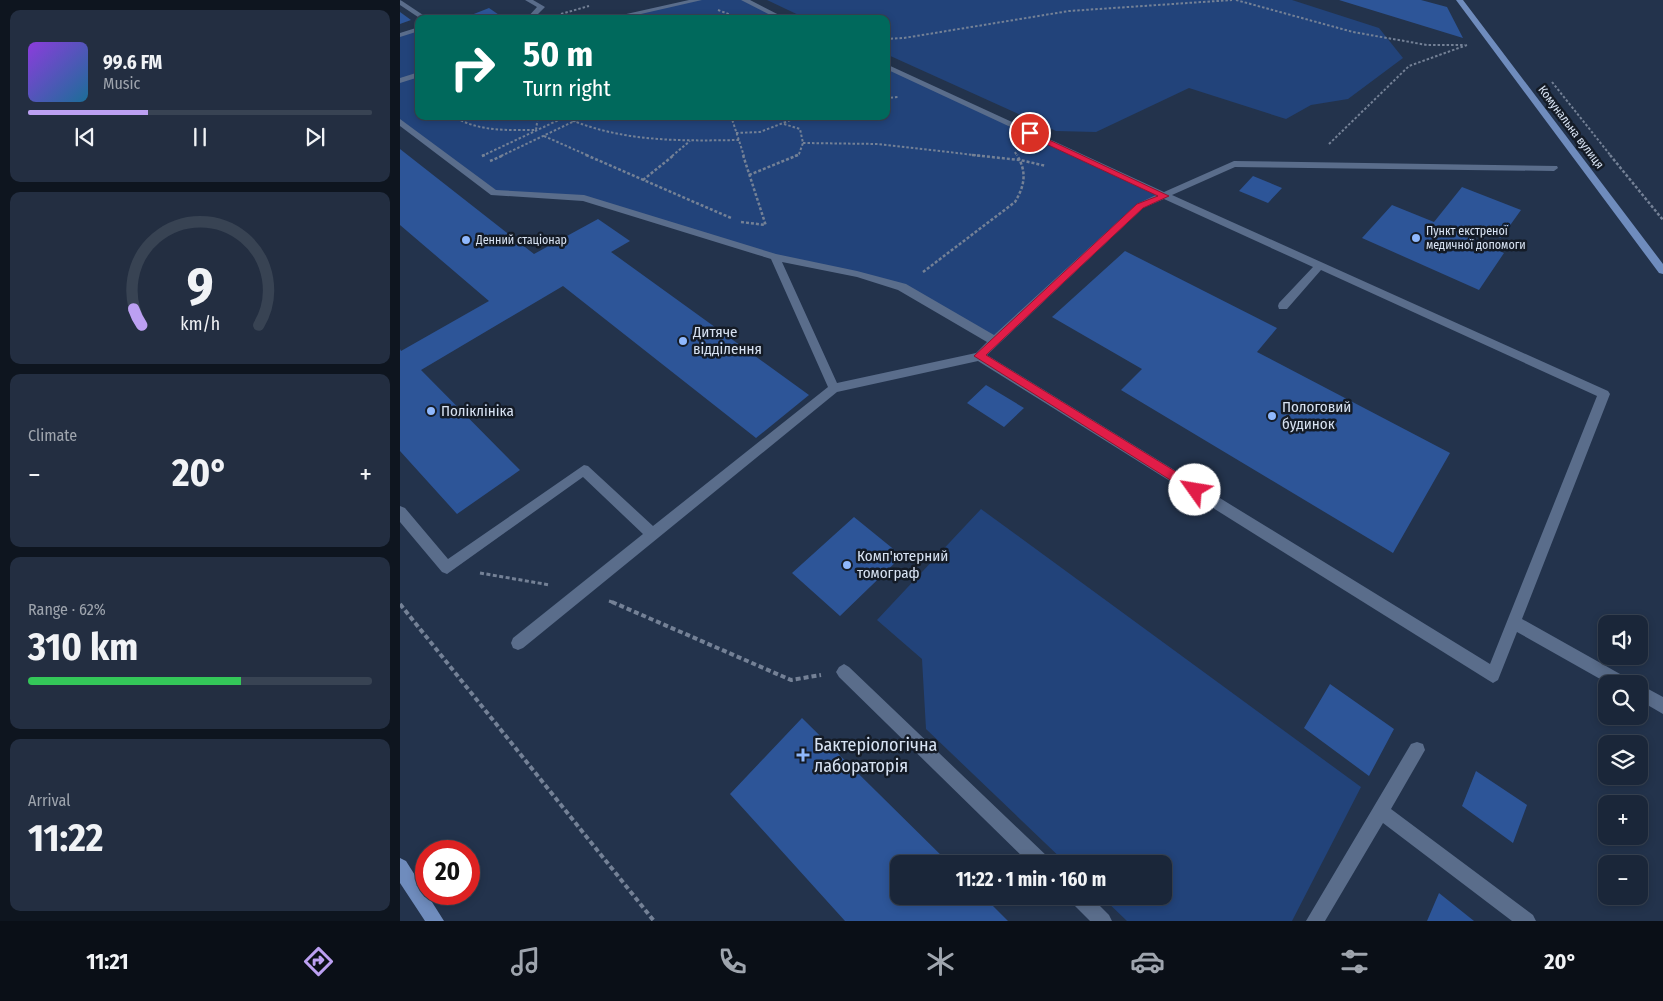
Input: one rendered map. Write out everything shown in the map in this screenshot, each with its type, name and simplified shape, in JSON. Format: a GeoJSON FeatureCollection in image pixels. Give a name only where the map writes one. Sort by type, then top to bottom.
{"type":"FeatureCollection","features":[{"type":"Feature","properties":{"kind":"street","name":"Комунальна вулиця"},"geometry":{"type":"LineString","coordinates":[[1459,0],[1663,271]]}},
{"type":"Feature","properties":{"kind":"street"},"geometry":{"type":"LineString","coordinates":[[400,867],[435,921]]}},
{"type":"Feature","properties":{"kind":"lane"},"geometry":{"type":"LineString","coordinates":[[528,0],[541,7],[533,15]]}},
{"type":"Feature","properties":{"kind":"lane"},"geometry":{"type":"LineString","coordinates":[[627,15],[700,0]]}},
{"type":"Feature","properties":{"kind":"lane"},"geometry":{"type":"LineString","coordinates":[[744,0],[776,15]]}},
{"type":"Feature","properties":{"kind":"lane"},"geometry":{"type":"LineString","coordinates":[[400,2],[420,15]]}},
{"type":"Feature","properties":{"kind":"lane"},"geometry":{"type":"LineString","coordinates":[[400,36],[415,30]]}},
{"type":"Feature","properties":{"kind":"lane"},"geometry":{"type":"LineString","coordinates":[[890,68],[1165,196],[1604,394],[1493,675],[979,356]]}},
{"type":"Feature","properties":{"kind":"lane"},"geometry":{"type":"LineString","coordinates":[[400,81],[415,75]]}},
{"type":"Feature","properties":{"kind":"lane"},"geometry":{"type":"LineString","coordinates":[[400,122],[494,193],[584,198],[775,257],[857,274],[902,287],[995,342]]}},
{"type":"Feature","properties":{"kind":"lane"},"geometry":{"type":"LineString","coordinates":[[518,643],[834,388],[979,356],[1140,206],[1234,164],[1554,168]]}},
{"type":"Feature","properties":{"kind":"lane"},"geometry":{"type":"LineString","coordinates":[[775,257],[834,388]]}},
{"type":"Feature","properties":{"kind":"lane"},"geometry":{"type":"LineString","coordinates":[[1283,306],[1319,266]]}},
{"type":"Feature","properties":{"kind":"lane"},"geometry":{"type":"LineString","coordinates":[[400,512],[447,568],[584,470],[653,534]]}},
{"type":"Feature","properties":{"kind":"lane"},"geometry":{"type":"LineString","coordinates":[[1514,622],[1608,675]]}},
{"type":"Feature","properties":{"kind":"lane"},"geometry":{"type":"LineString","coordinates":[[844,672],[1034,855]]}},
{"type":"Feature","properties":{"kind":"lane"},"geometry":{"type":"LineString","coordinates":[[1648,697],[1663,706]]}},
{"type":"Feature","properties":{"kind":"lane"},"geometry":{"type":"LineString","coordinates":[[1315,921],[1417,750]]}},
{"type":"Feature","properties":{"kind":"lane"},"geometry":{"type":"LineString","coordinates":[[1382,811],[1527,921]]}},
{"type":"Feature","properties":{"kind":"lane"},"geometry":{"type":"LineString","coordinates":[[1086,905],[1103,921]]}},
{"type":"Feature","properties":{"kind":"path"},"geometry":{"type":"LineString","coordinates":[[890,39],[1068,11],[1232,0]]}},
{"type":"Feature","properties":{"kind":"path"},"geometry":{"type":"LineString","coordinates":[[1236,0],[1353,32],[1427,45],[1468,45],[1409,66],[1329,144]]}},
{"type":"Feature","properties":{"kind":"path"},"geometry":{"type":"LineString","coordinates":[[558,15],[591,5]]}},
{"type":"Feature","properties":{"kind":"path"},"geometry":{"type":"LineString","coordinates":[[1547,76],[1663,220]]}},
{"type":"Feature","properties":{"kind":"path"},"geometry":{"type":"LineString","coordinates":[[458,120],[491,129],[536,130]]}},
{"type":"Feature","properties":{"kind":"path"},"geometry":{"type":"LineString","coordinates":[[536,130],[537,120]]}},
{"type":"Feature","properties":{"kind":"path"},"geometry":{"type":"LineString","coordinates":[[463,169],[558,120]]}},
{"type":"Feature","properties":{"kind":"path"},"geometry":{"type":"LineString","coordinates":[[570,120],[590,130],[627,138],[690,141],[738,140]]}},
{"type":"Feature","properties":{"kind":"path"},"geometry":{"type":"LineString","coordinates":[[463,169],[544,136],[577,120]]}},
{"type":"Feature","properties":{"kind":"path"},"geometry":{"type":"LineString","coordinates":[[732,120],[775,257]]}},
{"type":"Feature","properties":{"kind":"path"},"geometry":{"type":"LineString","coordinates":[[736,133],[760,132],[792,120]]}},
{"type":"Feature","properties":{"kind":"path"},"geometry":{"type":"LineString","coordinates":[[749,175],[799,154],[803,143],[800,129],[784,124]]}},
{"type":"Feature","properties":{"kind":"path"},"geometry":{"type":"LineString","coordinates":[[544,136],[738,221],[765,225]]}},
{"type":"Feature","properties":{"kind":"path"},"geometry":{"type":"LineString","coordinates":[[643,180],[690,141]]}},
{"type":"Feature","properties":{"kind":"path"},"geometry":{"type":"LineString","coordinates":[[803,143],[878,144],[1020,160],[1047,167]]}},
{"type":"Feature","properties":{"kind":"path"},"geometry":{"type":"LineString","coordinates":[[902,287],[1015,202],[1023,189],[1026,169],[1016,152],[1010,147]]}},
{"type":"Feature","properties":{"kind":"path"},"geometry":{"type":"LineString","coordinates":[[447,568],[584,590],[791,680],[844,672]]}},
{"type":"Feature","properties":{"kind":"path"},"geometry":{"type":"LineString","coordinates":[[400,604],[654,921]]}},
{"type":"Feature","properties":{"kind":"shaded area"},"geometry":{"type":"Polygon","coordinates":[[[699,0],[744,0],[776,15],[626,15],[699,0]]]}},
{"type":"Feature","properties":{"kind":"shaded area"},"geometry":{"type":"Polygon","coordinates":[[[767,0],[1292,0],[1379,28],[1403,58],[1348,99],[1311,105],[1286,119],[1189,88],[1096,132],[1056,131],[890,56],[890,15],[799,15],[767,0]]]}},
{"type":"Feature","properties":{"kind":"shaded area"},"geometry":{"type":"Polygon","coordinates":[[[415,30],[415,120],[890,120],[890,68],[1165,196],[1140,206],[995,341],[902,287],[775,257],[584,198],[494,193],[400,122],[400,35],[415,30]]]}},
{"type":"Feature","properties":{"kind":"shaded area"},"geometry":{"type":"Polygon","coordinates":[[[981,509],[1361,787],[1292,921],[1127,921],[1110,905],[1172,905],[1172,855],[1058,855],[926,729],[922,659],[877,620],[981,509]]]}},
{"type":"Feature","properties":{"kind":"building"},"geometry":{"type":"Polygon","coordinates":[[[1339,0],[1421,0],[1447,7],[1463,38],[1339,0]]]}},
{"type":"Feature","properties":{"kind":"building"},"geometry":{"type":"Polygon","coordinates":[[[489,8],[499,15],[471,15],[489,8]]]}},
{"type":"Feature","properties":{"kind":"building"},"geometry":{"type":"Polygon","coordinates":[[[400,12],[411,20],[400,24],[400,12]]]}},
{"type":"Feature","properties":{"kind":"building"},"geometry":{"type":"Polygon","coordinates":[[[400,149],[534,254],[598,219],[630,241],[611,252],[809,395],[756,438],[563,286],[421,370],[520,470],[457,514],[400,451],[400,349],[401,351],[489,301],[400,225],[400,149]]]}},
{"type":"Feature","properties":{"kind":"building"},"geometry":{"type":"Polygon","coordinates":[[[1253,176],[1282,188],[1268,203],[1239,191],[1253,176]]]}},
{"type":"Feature","properties":{"kind":"building","name":"Пункт екстреної медичної допомоги"},"geometry":{"type":"Polygon","coordinates":[[[1462,187],[1521,210],[1501,238],[1477,228],[1470,238],[1504,253],[1479,290],[1362,238],[1392,205],[1434,222],[1462,187]]]}},
{"type":"Feature","properties":{"kind":"building","name":"Пологовий будинок"},"geometry":{"type":"Polygon","coordinates":[[[1125,251],[1277,328],[1257,352],[1450,453],[1393,553],[1121,390],[1142,369],[1052,317],[1125,251]]]}},
{"type":"Feature","properties":{"kind":"building"},"geometry":{"type":"Polygon","coordinates":[[[986,385],[1024,408],[1004,427],[967,403],[986,385]]]}},
{"type":"Feature","properties":{"kind":"building","name":"Комп'ютерний томограф"},"geometry":{"type":"Polygon","coordinates":[[[854,517],[902,556],[840,616],[792,573],[854,517]]]}},
{"type":"Feature","properties":{"kind":"building"},"geometry":{"type":"Polygon","coordinates":[[[1330,684],[1394,729],[1369,776],[1304,728],[1330,684]]]}},
{"type":"Feature","properties":{"kind":"building"},"geometry":{"type":"Polygon","coordinates":[[[802,718],[941,855],[890,855],[890,905],[992,905],[1008,921],[845,921],[730,794],[802,718]]]}},
{"type":"Feature","properties":{"kind":"building"},"geometry":{"type":"Polygon","coordinates":[[[1476,771],[1527,805],[1513,843],[1462,806],[1476,771]]]}},
{"type":"Feature","properties":{"kind":"building"},"geometry":{"type":"Polygon","coordinates":[[[1439,893],[1474,921],[1427,921],[1439,893]]]}},
{"type":"Feature","properties":{"kind":"place","name":"Пункт екстреної медичної допомоги"},"geometry":{"type":"Point","coordinates":[1416,238]}},
{"type":"Feature","properties":{"kind":"place","name":"Денний стаціонар"},"geometry":{"type":"Point","coordinates":[466,240]}},
{"type":"Feature","properties":{"kind":"place","name":"Дитяче відділення"},"geometry":{"type":"Point","coordinates":[683,341]}},
{"type":"Feature","properties":{"kind":"place","name":"Поліклініка"},"geometry":{"type":"Point","coordinates":[431,411]}},
{"type":"Feature","properties":{"kind":"place","name":"Пологовий будинок"},"geometry":{"type":"Point","coordinates":[1272,416]}},
{"type":"Feature","properties":{"kind":"place","name":"Комп'ютерний томограф"},"geometry":{"type":"Point","coordinates":[847,565]}},
{"type":"Feature","properties":{"kind":"place","name":"Бактеріологічна лабораторія"},"geometry":{"type":"Point","coordinates":[803,755]}},
{"type":"Feature","properties":{"kind":"route"},"geometry":{"type":"LineString","coordinates":[[1030,133],[1165,196],[1140,206],[979,356],[1195,490]]}}]}
